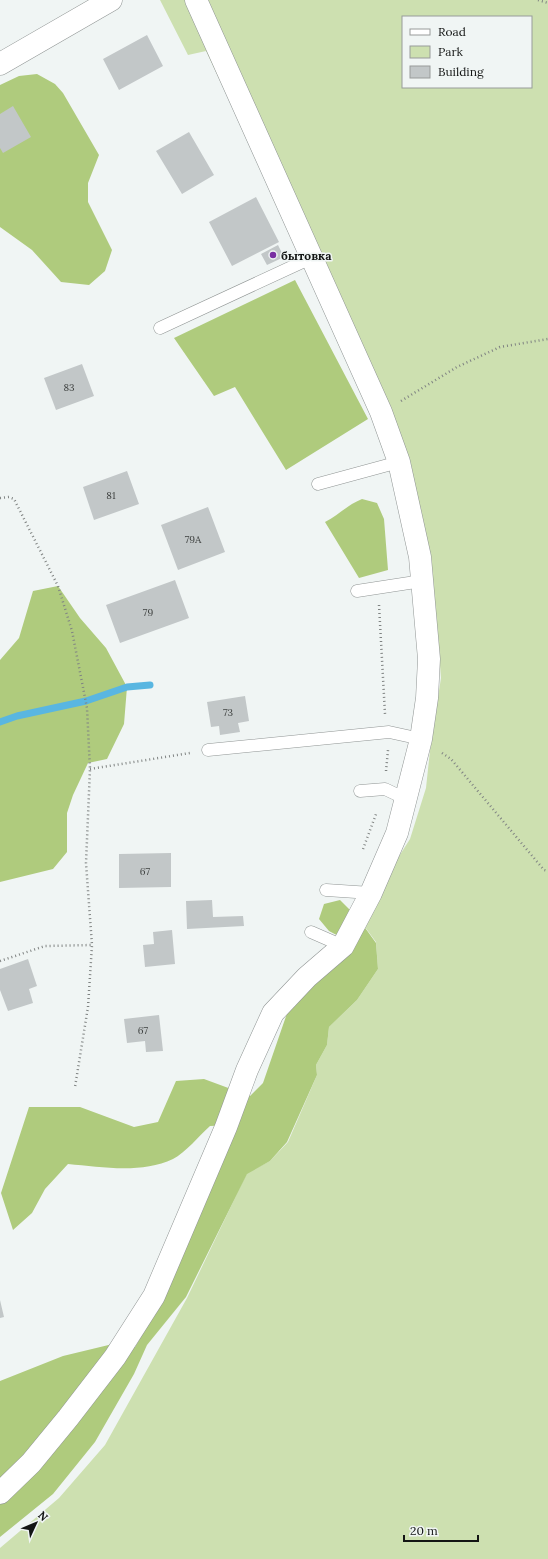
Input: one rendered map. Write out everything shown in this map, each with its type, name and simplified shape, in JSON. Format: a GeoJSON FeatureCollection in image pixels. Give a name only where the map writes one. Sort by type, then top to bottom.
{"type":"FeatureCollection","features":[{"type":"Feature","properties":{"kind":"street"},"geometry":{"type":"LineString","coordinates":[[0,64],[111,0]]}},
{"type":"Feature","properties":{"kind":"street"},"geometry":{"type":"LineString","coordinates":[[0,1493],[31,1463],[68,1418],[115,1357],[154,1296],[226,1127],[247,1070],[273,1013],[307,977],[343,946],[372,893],[396,834],[406,799],[421,739],[427,698],[429,658],[420,557],[399,462],[381,412],[196,0]]}},
{"type":"Feature","properties":{"kind":"lane"},"geometry":{"type":"LineString","coordinates":[[160,328],[311,258]]}},
{"type":"Feature","properties":{"kind":"lane"},"geometry":{"type":"LineString","coordinates":[[318,484],[399,462]]}},
{"type":"Feature","properties":{"kind":"lane"},"geometry":{"type":"LineString","coordinates":[[357,591],[422,581]]}},
{"type":"Feature","properties":{"kind":"lane"},"geometry":{"type":"LineString","coordinates":[[208,750],[389,732],[421,739]]}},
{"type":"Feature","properties":{"kind":"lane"},"geometry":{"type":"LineString","coordinates":[[360,791],[385,789],[406,799]]}},
{"type":"Feature","properties":{"kind":"lane"},"geometry":{"type":"LineString","coordinates":[[326,890],[372,893]]}},
{"type":"Feature","properties":{"kind":"lane"},"geometry":{"type":"LineString","coordinates":[[311,932],[343,946]]}},
{"type":"Feature","properties":{"kind":"path"},"geometry":{"type":"LineString","coordinates":[[538,0],[548,3]]}},
{"type":"Feature","properties":{"kind":"path"},"geometry":{"type":"LineString","coordinates":[[381,412],[456,367],[500,347],[548,339]]}},
{"type":"Feature","properties":{"kind":"path"},"geometry":{"type":"LineString","coordinates":[[0,498],[9,497],[14,499],[58,586],[81,668],[87,708],[90,769],[86,864],[92,945],[88,1007],[75,1087]]}},
{"type":"Feature","properties":{"kind":"path"},"geometry":{"type":"LineString","coordinates":[[421,739],[451,759],[544,870],[548,871]]}},
{"type":"Feature","properties":{"kind":"path"},"geometry":{"type":"LineString","coordinates":[[90,769],[208,750]]}},
{"type":"Feature","properties":{"kind":"path"},"geometry":{"type":"LineString","coordinates":[[0,961],[45,946],[92,945]]}},
{"type":"Feature","properties":{"kind":"green space"},"geometry":{"type":"Polygon","coordinates":[[[160,0],[548,0],[548,1559],[0,1559],[0,1548],[59,1498],[105,1445],[187,1298],[247,1173],[270,1161],[288,1142],[317,1075],[316,1065],[327,1045],[329,1027],[357,1000],[378,969],[376,942],[359,919],[410,839],[426,788],[431,741],[441,678],[433,581],[402,464],[206,51],[188,55],[160,0]]]}},
{"type":"Feature","properties":{"kind":"green space"},"geometry":{"type":"Polygon","coordinates":[[[37,74],[55,84],[63,93],[99,155],[88,183],[88,202],[112,250],[105,271],[89,285],[61,282],[32,250],[0,227],[0,85],[19,76],[37,74]]]}},
{"type":"Feature","properties":{"kind":"green space"},"geometry":{"type":"Polygon","coordinates":[[[295,280],[368,419],[286,470],[235,387],[214,396],[174,338],[295,280]]]}},
{"type":"Feature","properties":{"kind":"green space"},"geometry":{"type":"Polygon","coordinates":[[[362,499],[377,503],[384,519],[388,570],[359,578],[325,522],[362,499]]]}},
{"type":"Feature","properties":{"kind":"green space"},"geometry":{"type":"Polygon","coordinates":[[[58,586],[80,618],[106,648],[127,687],[124,724],[107,759],[88,763],[73,795],[67,813],[67,852],[53,869],[0,882],[0,660],[19,638],[33,591],[58,586]]]}},
{"type":"Feature","properties":{"kind":"green space"},"geometry":{"type":"Polygon","coordinates":[[[340,900],[358,918],[376,943],[378,969],[357,1000],[329,1027],[327,1045],[316,1065],[317,1075],[287,1142],[270,1161],[247,1174],[186,1297],[147,1345],[134,1374],[95,1442],[53,1494],[0,1537],[0,1381],[63,1356],[121,1342],[135,1347],[163,1299],[234,1125],[210,1126],[182,1153],[161,1164],[135,1168],[108,1168],[68,1164],[45,1189],[32,1213],[13,1230],[1,1193],[29,1107],[80,1107],[134,1127],[158,1122],[176,1081],[204,1079],[250,1096],[263,1083],[293,996],[346,940],[329,931],[319,919],[324,904],[340,900]]]}},
{"type":"Feature","properties":{"kind":"building"},"geometry":{"type":"Polygon","coordinates":[[[147,35],[163,66],[119,90],[103,59],[147,35]]]}},
{"type":"Feature","properties":{"kind":"building"},"geometry":{"type":"Polygon","coordinates":[[[13,106],[31,137],[3,153],[0,148],[0,114],[13,106]]]}},
{"type":"Feature","properties":{"kind":"building"},"geometry":{"type":"Polygon","coordinates":[[[189,132],[214,175],[182,194],[156,151],[189,132]]]}},
{"type":"Feature","properties":{"kind":"building"},"geometry":{"type":"Polygon","coordinates":[[[256,197],[279,242],[232,266],[209,222],[256,197]]]}},
{"type":"Feature","properties":{"kind":"building","name":"бытовка"},"geometry":{"type":"Polygon","coordinates":[[[278,245],[284,257],[267,265],[261,254],[278,245]]]}},
{"type":"Feature","properties":{"kind":"building"},"geometry":{"type":"Polygon","coordinates":[[[82,364],[94,396],[56,410],[44,378],[82,364]]]}},
{"type":"Feature","properties":{"kind":"building"},"geometry":{"type":"Polygon","coordinates":[[[127,471],[139,504],[94,520],[83,487],[127,471]]]}},
{"type":"Feature","properties":{"kind":"building"},"geometry":{"type":"Polygon","coordinates":[[[208,507],[225,552],[178,570],[161,525],[208,507]]]}},
{"type":"Feature","properties":{"kind":"building"},"geometry":{"type":"Polygon","coordinates":[[[175,580],[189,618],[120,643],[106,605],[175,580]]]}},
{"type":"Feature","properties":{"kind":"building"},"geometry":{"type":"Polygon","coordinates":[[[245,696],[249,721],[238,723],[240,732],[220,735],[219,726],[211,727],[207,702],[245,696]]]}},
{"type":"Feature","properties":{"kind":"building"},"geometry":{"type":"Polygon","coordinates":[[[171,853],[171,887],[119,888],[119,854],[171,853]]]}},
{"type":"Feature","properties":{"kind":"building"},"geometry":{"type":"Polygon","coordinates":[[[212,900],[213,917],[243,916],[244,926],[187,929],[186,901],[212,900]]]}},
{"type":"Feature","properties":{"kind":"building"},"geometry":{"type":"Polygon","coordinates":[[[172,930],[175,964],[145,967],[143,945],[154,944],[153,932],[172,930]]]}},
{"type":"Feature","properties":{"kind":"building"},"geometry":{"type":"Polygon","coordinates":[[[28,959],[37,986],[29,989],[33,1003],[8,1011],[0,990],[0,969],[28,959]]]}},
{"type":"Feature","properties":{"kind":"building"},"geometry":{"type":"Polygon","coordinates":[[[159,1015],[163,1051],[146,1052],[145,1041],[127,1043],[124,1019],[159,1015]]]}},
{"type":"Feature","properties":{"kind":"building"},"geometry":{"type":"Polygon","coordinates":[[[0,1300],[4,1317],[0,1318],[0,1300]]]}},
{"type":"Feature","properties":{"kind":"waterway"},"geometry":{"type":"LineString","coordinates":[[0,722],[17,716],[86,701],[127,687],[150,685]]}},
{"type":"Feature","properties":{"kind":"place","name":"бытовка"},"geometry":{"type":"Point","coordinates":[273,255]}}]}
